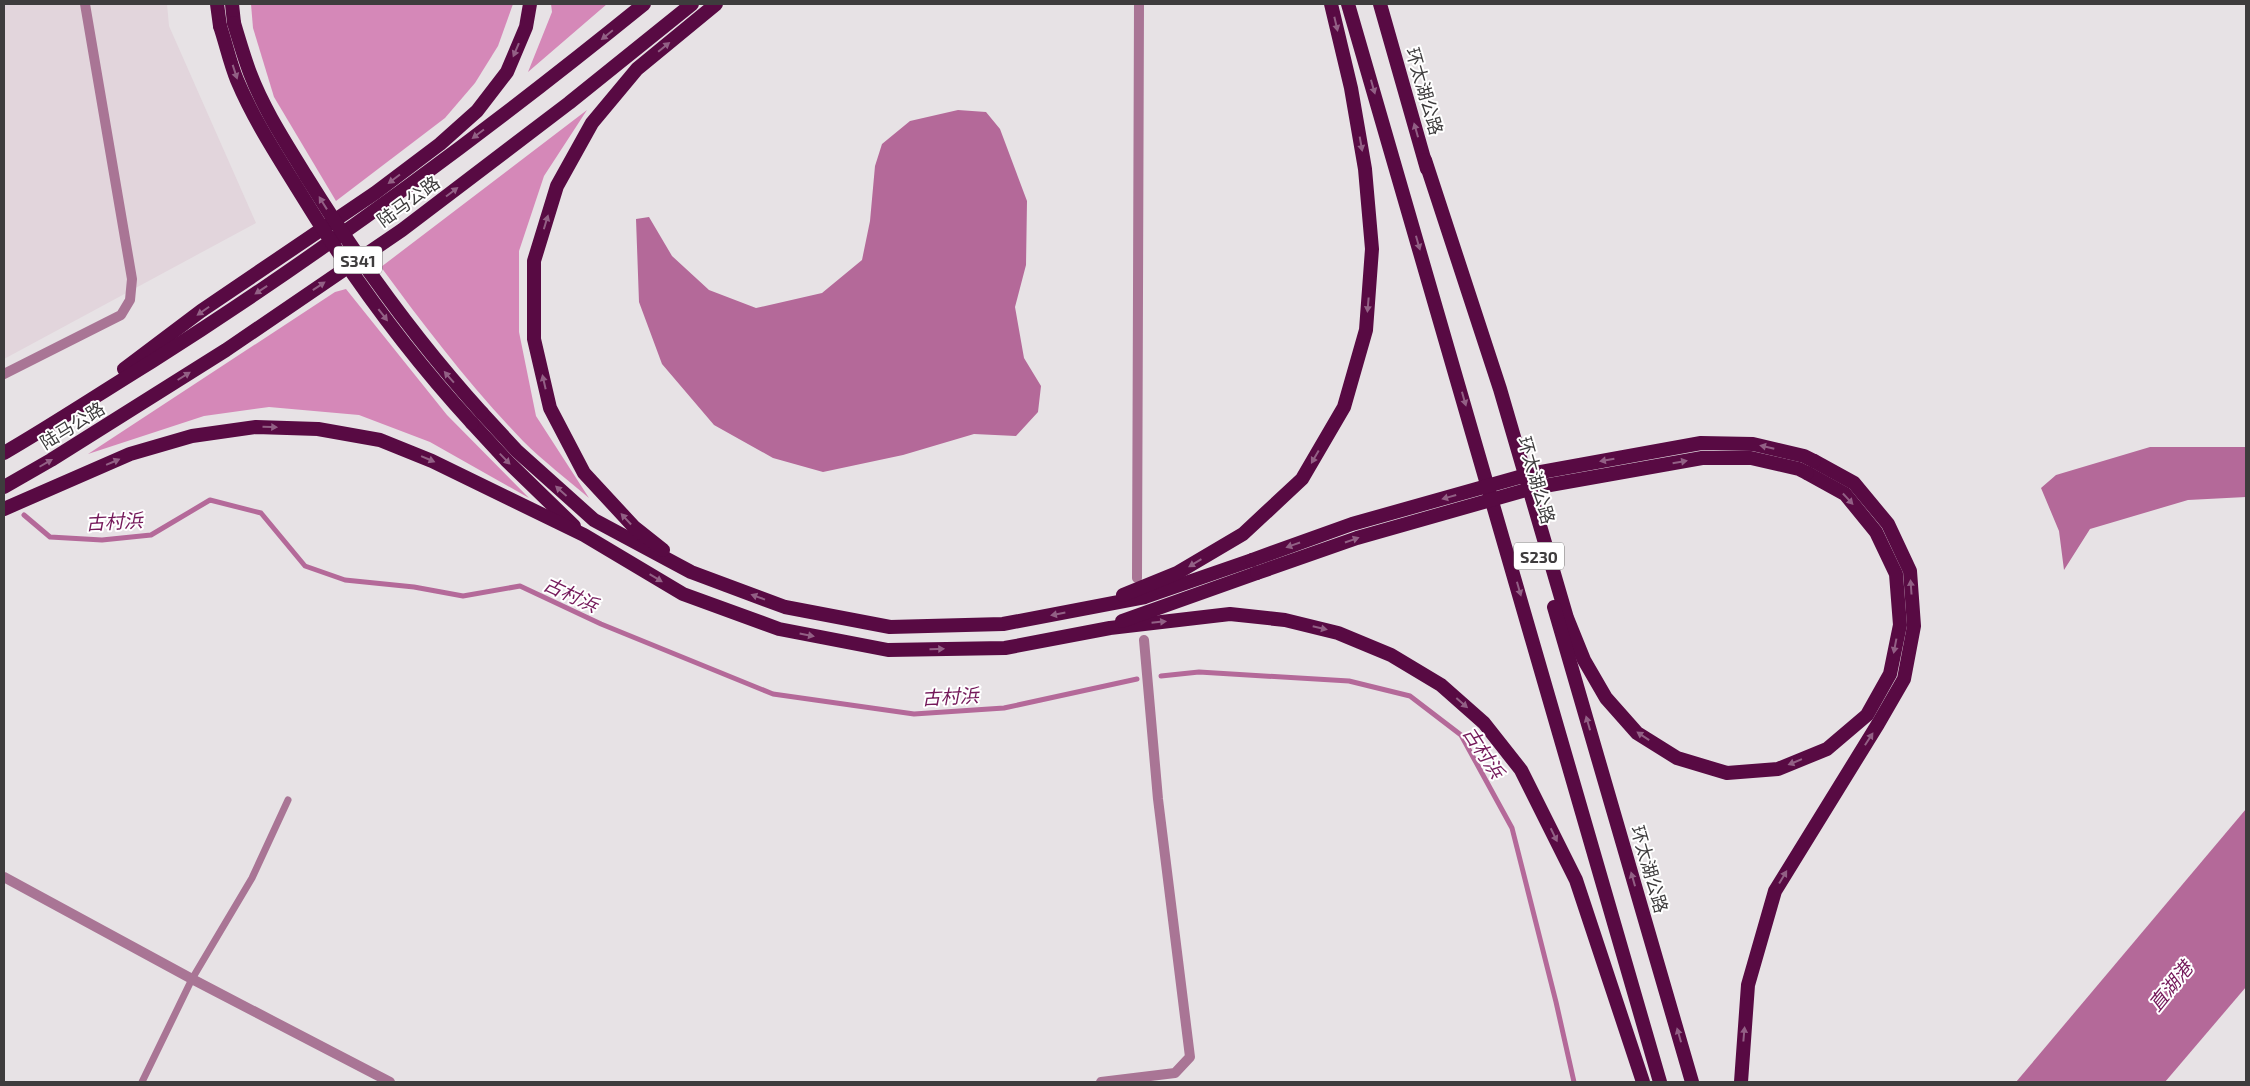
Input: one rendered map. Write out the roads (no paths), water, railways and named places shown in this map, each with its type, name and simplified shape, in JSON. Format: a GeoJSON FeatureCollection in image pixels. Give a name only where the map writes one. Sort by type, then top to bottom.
{"type":"FeatureCollection","features":[{"type":"Feature","properties":{"kind":"highway"},"geometry":{"type":"LineString","coordinates":[[218,4],[220,26],[237,80],[260,128],[314,216],[373,302],[437,385],[507,461],[584,535]]}},
{"type":"Feature","properties":{"kind":"highway"},"geometry":{"type":"LineString","coordinates":[[232,4],[234,23],[250,74],[273,122],[326,208],[384,294],[448,375],[482,413],[517,451],[594,520],[691,572],[785,607],[890,627],[1003,624],[1145,598],[1352,524],[1530,474],[1692,445],[1753,444],[1804,456],[1854,483],[1888,524],[1910,571],[1914,626],[1904,679],[1775,891],[1748,985],[1741,1082]]}},
{"type":"Feature","properties":{"kind":"highway"},"geometry":{"type":"LineString","coordinates":[[36,434],[201,311],[375,193],[440,144],[477,111],[507,72],[526,27],[530,4]]}},
{"type":"Feature","properties":{"kind":"highway","name":"陆马公路"},"geometry":{"type":"LineString","coordinates":[[4,452],[36,434],[210,324],[384,205],[551,80],[644,4]]}},
{"type":"Feature","properties":{"kind":"highway","name":"陆马公路"},"geometry":{"type":"LineString","coordinates":[[4,487],[51,460],[226,350],[402,230],[569,104],[692,4]]}},
{"type":"Feature","properties":{"kind":"highway"},"geometry":{"type":"LineString","coordinates":[[691,572],[634,527],[584,473],[550,408],[534,339],[534,262],[557,186],[592,123],[637,69],[716,4]]}},
{"type":"Feature","properties":{"kind":"highway"},"geometry":{"type":"LineString","coordinates":[[1106,604],[1177,573],[1243,534],[1302,479],[1344,407],[1366,330],[1372,249],[1365,169],[1351,88],[1331,4]]}},
{"type":"Feature","properties":{"kind":"highway","name":"S230"},"geometry":{"type":"LineString","coordinates":[[1348,4],[1593,845],[1660,1082]]}},
{"type":"Feature","properties":{"kind":"highway","name":"环太湖公路"},"geometry":{"type":"LineString","coordinates":[[1380,4],[1692,1082]]}},
{"type":"Feature","properties":{"kind":"highway"},"geometry":{"type":"LineString","coordinates":[[1110,628],[1127,618],[1356,538],[1542,486],[1702,458],[1751,458],[1799,469],[1844,494],[1876,532],[1896,574],[1900,625],[1890,674],[1867,715],[1827,749],[1778,769],[1727,773],[1677,758],[1637,733],[1606,698],[1584,660],[1567,618],[1500,389],[1424,160]]}},
{"type":"Feature","properties":{"kind":"highway"},"geometry":{"type":"LineString","coordinates":[[4,509],[130,454],[192,436],[256,427],[318,429],[380,440],[432,461],[584,535],[683,594],[779,629],[888,650],[1005,648],[1110,628],[1230,614],[1284,620],[1338,632],[1391,655],[1441,685],[1484,722],[1521,770],[1576,880],[1643,1082]]}},
{"type":"Feature","properties":{"kind":"street"},"geometry":{"type":"LineString","coordinates":[[4,374],[121,315],[130,300],[132,279],[85,4]]}},
{"type":"Feature","properties":{"kind":"street"},"geometry":{"type":"LineString","coordinates":[[1137,578],[1139,4]]}},
{"type":"Feature","properties":{"kind":"street"},"geometry":{"type":"LineString","coordinates":[[1101,1082],[1175,1073],[1190,1057],[1158,799],[1144,640]]}},
{"type":"Feature","properties":{"kind":"street"},"geometry":{"type":"LineString","coordinates":[[4,877],[192,980],[390,1082]]}},
{"type":"Feature","properties":{"kind":"lane"},"geometry":{"type":"LineString","coordinates":[[142,1082],[192,980],[252,878],[288,800]]}},
{"type":"Feature","properties":{"kind":"water"},"geometry":{"type":"Polygon","coordinates":[[[958,110],[986,112],[1000,129],[1027,201],[1026,265],[1015,307],[1024,358],[1041,386],[1038,412],[1016,436],[974,434],[903,455],[823,472],[773,458],[714,425],[662,364],[639,302],[636,219],[649,217],[672,256],[709,290],[756,308],[822,293],[862,260],[870,221],[875,166],[882,144],[910,121],[958,110]]]}},
{"type":"Feature","properties":{"kind":"water"},"geometry":{"type":"Polygon","coordinates":[[[2150,447],[2246,447],[2246,497],[2188,500],[2090,529],[2064,570],[2059,531],[2041,488],[2056,475],[2150,447]]]}},
{"type":"Feature","properties":{"kind":"water","name":"直湖港"},"geometry":{"type":"Polygon","coordinates":[[[2246,809],[2246,987],[2165,1082],[2016,1082],[2246,809]]]}},
{"type":"Feature","properties":{"kind":"waterway","name":"古村浜"},"geometry":{"type":"LineString","coordinates":[[24,515],[50,537],[102,540],[151,535],[210,500],[261,513],[305,566],[345,580],[414,587],[463,596],[520,586],[601,624],[773,694],[914,714],[1004,708],[1137,679]]}},
{"type":"Feature","properties":{"kind":"waterway","name":"古村浜"},"geometry":{"type":"LineString","coordinates":[[1161,676],[1199,672],[1349,681],[1410,696],[1461,735],[1512,828],[1574,1082]]}}]}
